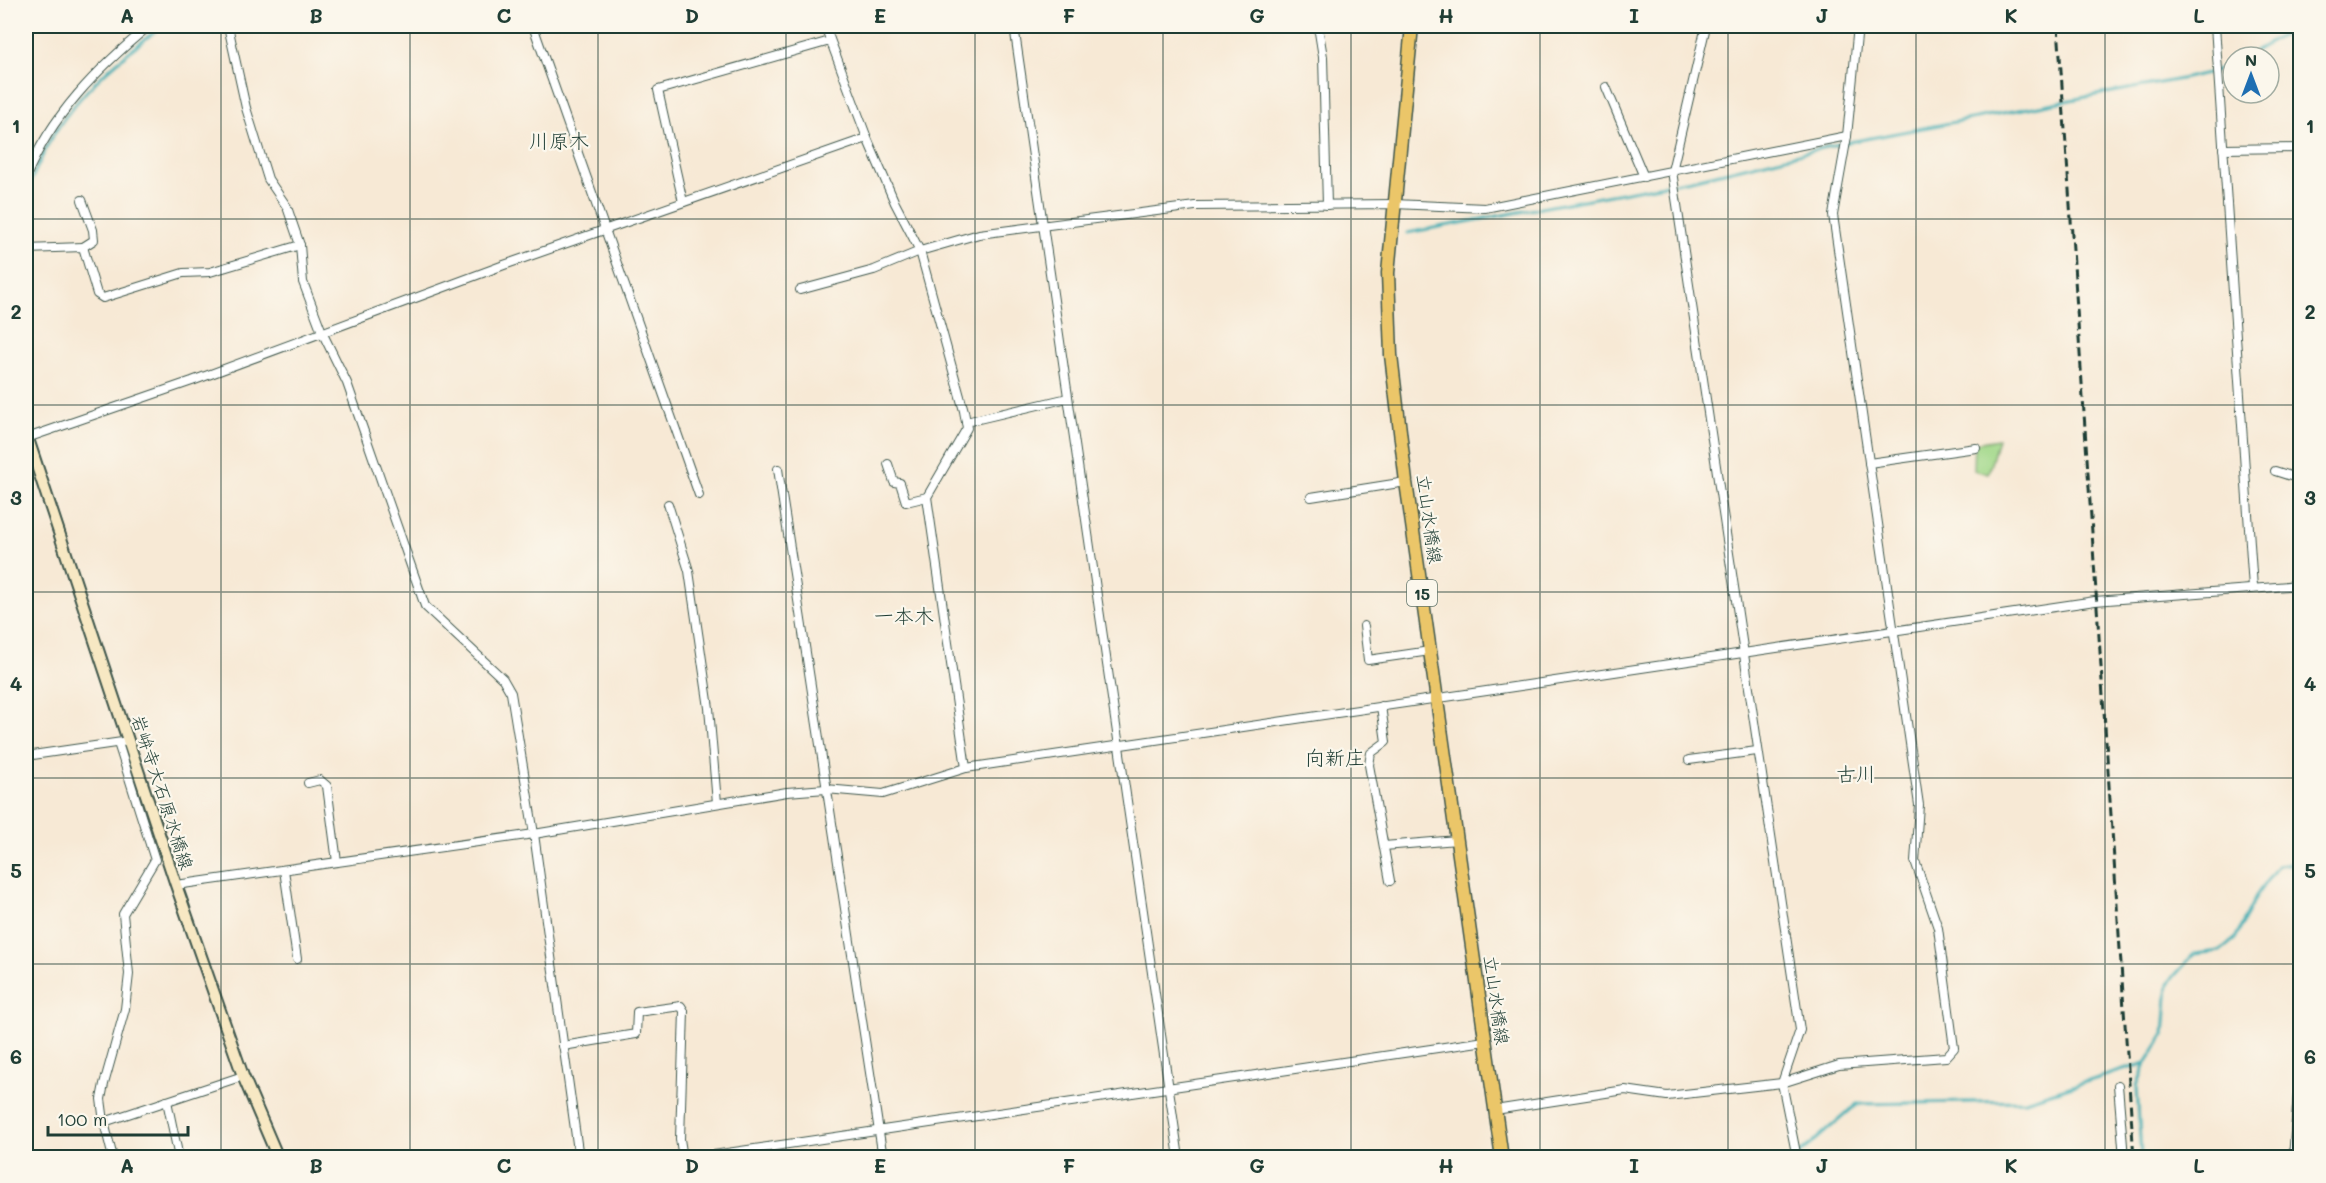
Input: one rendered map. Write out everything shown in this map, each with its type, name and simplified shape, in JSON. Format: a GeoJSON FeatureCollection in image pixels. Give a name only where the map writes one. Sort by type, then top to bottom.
{"type":"FeatureCollection","features":[{"type":"Feature","properties":{"kind":"main road","name":"立山水橋線"},"geometry":{"type":"LineString","coordinates":[[1412,26],[1394,204],[1388,308],[1391,355],[1406,483],[1502,1158]]}},
{"type":"Feature","properties":{"kind":"main road","name":"岩峅寺大石原水橋線"},"geometry":{"type":"LineString","coordinates":[[26,435],[123,742],[243,1076],[278,1158]]}},
{"type":"Feature","properties":{"kind":"street"},"geometry":{"type":"LineString","coordinates":[[26,177],[42,141],[85,85],[149,26]]}},
{"type":"Feature","properties":{"kind":"street"},"geometry":{"type":"LineString","coordinates":[[228,26],[246,108],[267,179],[287,207],[300,245],[303,282],[322,332],[347,383],[425,606],[503,679],[511,693],[534,834],[579,1158]]}},
{"type":"Feature","properties":{"kind":"street"},"geometry":{"type":"LineString","coordinates":[[533,26],[699,495]]}},
{"type":"Feature","properties":{"kind":"street"},"geometry":{"type":"LineString","coordinates":[[825,26],[867,138],[895,203],[920,251],[968,428],[927,497],[966,768]]}},
{"type":"Feature","properties":{"kind":"street"},"geometry":{"type":"LineString","coordinates":[[1014,26],[1179,1158]]}},
{"type":"Feature","properties":{"kind":"street"},"geometry":{"type":"LineString","coordinates":[[1318,26],[1323,57],[1328,205]]}},
{"type":"Feature","properties":{"kind":"street"},"geometry":{"type":"LineString","coordinates":[[1706,26],[1672,171],[1800,1030],[1782,1083],[1797,1158]]}},
{"type":"Feature","properties":{"kind":"street"},"geometry":{"type":"LineString","coordinates":[[1495,1110],[1625,1090],[1666,1096],[1782,1083],[1839,1065],[1946,1057],[1954,1047],[1938,928],[1915,861],[1919,805],[1833,215],[1847,136],[1858,26]]}},
{"type":"Feature","properties":{"kind":"street"},"geometry":{"type":"LineString","coordinates":[[2216,26],[2253,588]]}},
{"type":"Feature","properties":{"kind":"street"},"geometry":{"type":"LineString","coordinates":[[683,202],[658,90],[830,41]]}},
{"type":"Feature","properties":{"kind":"street"},"geometry":{"type":"LineString","coordinates":[[1605,87],[1644,177]]}},
{"type":"Feature","properties":{"kind":"street"},"geometry":{"type":"LineString","coordinates":[[800,290],[874,270],[920,251],[978,234],[1043,224],[1195,206],[1394,204],[1485,208],[1847,136]]}},
{"type":"Feature","properties":{"kind":"street"},"geometry":{"type":"LineString","coordinates":[[26,435],[192,381],[606,229],[867,138]]}},
{"type":"Feature","properties":{"kind":"street"},"geometry":{"type":"LineString","coordinates":[[2223,149],[2301,148]]}},
{"type":"Feature","properties":{"kind":"street"},"geometry":{"type":"LineString","coordinates":[[26,249],[83,247],[94,240],[93,230],[82,200]]}},
{"type":"Feature","properties":{"kind":"street"},"geometry":{"type":"LineString","coordinates":[[83,247],[97,294],[103,298],[183,273],[210,272],[300,245]]}},
{"type":"Feature","properties":{"kind":"street"},"geometry":{"type":"LineString","coordinates":[[966,422],[1068,398]]}},
{"type":"Feature","properties":{"kind":"street"},"geometry":{"type":"LineString","coordinates":[[1869,463],[1976,448]]}},
{"type":"Feature","properties":{"kind":"street"},"geometry":{"type":"LineString","coordinates":[[888,464],[894,482],[900,483],[906,502],[927,497]]}},
{"type":"Feature","properties":{"kind":"street"},"geometry":{"type":"LineString","coordinates":[[778,469],[883,1158]]}},
{"type":"Feature","properties":{"kind":"street"},"geometry":{"type":"LineString","coordinates":[[2275,471],[2301,479]]}},
{"type":"Feature","properties":{"kind":"street"},"geometry":{"type":"LineString","coordinates":[[1311,497],[1406,483]]}},
{"type":"Feature","properties":{"kind":"street"},"geometry":{"type":"LineString","coordinates":[[668,504],[689,572],[709,708],[717,803]]}},
{"type":"Feature","properties":{"kind":"street"},"geometry":{"type":"LineString","coordinates":[[176,885],[534,834],[787,792],[826,789],[883,794],[966,768],[2095,601],[2301,585]]}},
{"type":"Feature","properties":{"kind":"street"},"geometry":{"type":"LineString","coordinates":[[1364,626],[1368,660],[1431,651]]}},
{"type":"Feature","properties":{"kind":"street"},"geometry":{"type":"LineString","coordinates":[[1381,706],[1386,742],[1371,753],[1369,765],[1390,881]]}},
{"type":"Feature","properties":{"kind":"street"},"geometry":{"type":"LineString","coordinates":[[26,756],[123,742],[155,860],[123,914],[129,974],[125,1010],[101,1099],[113,1158]]}},
{"type":"Feature","properties":{"kind":"street"},"geometry":{"type":"LineString","coordinates":[[1689,760],[1757,751]]}},
{"type":"Feature","properties":{"kind":"street"},"geometry":{"type":"LineString","coordinates":[[308,783],[320,780],[327,786],[337,862]]}},
{"type":"Feature","properties":{"kind":"street"},"geometry":{"type":"LineString","coordinates":[[1384,846],[1457,840]]}},
{"type":"Feature","properties":{"kind":"street"},"geometry":{"type":"LineString","coordinates":[[284,870],[297,959]]}},
{"type":"Feature","properties":{"kind":"street"},"geometry":{"type":"LineString","coordinates":[[563,1046],[636,1034],[637,1012],[681,1006],[684,1011],[680,1139],[682,1158]]}},
{"type":"Feature","properties":{"kind":"street"},"geometry":{"type":"LineString","coordinates":[[693,1158],[722,1156],[1485,1041]]}},
{"type":"Feature","properties":{"kind":"street"},"geometry":{"type":"LineString","coordinates":[[2293,1158],[2298,1141],[2301,1066]]}},
{"type":"Feature","properties":{"kind":"street"},"geometry":{"type":"LineString","coordinates":[[104,1122],[243,1076]]}},
{"type":"Feature","properties":{"kind":"street"},"geometry":{"type":"LineString","coordinates":[[2118,1085],[2124,1158]]}},
{"type":"Feature","properties":{"kind":"street"},"geometry":{"type":"LineString","coordinates":[[167,1101],[179,1158]]}},
{"type":"Feature","properties":{"kind":"green space"},"geometry":{"type":"Polygon","coordinates":[[[1998,439],[1988,474],[1974,470],[1975,443],[1998,439]]]}},
{"type":"Feature","properties":{"kind":"waterway"},"geometry":{"type":"LineString","coordinates":[[26,192],[52,137],[75,105],[101,76],[162,26]]}},
{"type":"Feature","properties":{"kind":"waterway"},"geometry":{"type":"LineString","coordinates":[[2266,45],[2298,26]]}},
{"type":"Feature","properties":{"kind":"waterway"},"geometry":{"type":"LineString","coordinates":[[1407,233],[1691,180],[1839,144],[2181,79],[2221,68]]}},
{"type":"Feature","properties":{"kind":"waterway"},"geometry":{"type":"LineString","coordinates":[[1797,1156],[1857,1104],[2025,1101],[2146,1063],[2164,1035],[2168,983],[2194,954],[2220,951],[2235,939],[2256,896],[2278,865],[2300,863]]}},
{"type":"Feature","properties":{"kind":"waterway"},"geometry":{"type":"LineString","coordinates":[[2141,1158],[2137,1086],[2146,1063]]}},
{"type":"Feature","properties":{"kind":"railway"},"geometry":{"type":"LineString","coordinates":[[2058,26],[2134,1158]]}},
{"type":"Feature","properties":{"kind":"district","name":"川原木"},"geometry":{"type":"Point","coordinates":[559,140]}},
{"type":"Feature","properties":{"kind":"district","name":"一本木"},"geometry":{"type":"Point","coordinates":[904,615]}},
{"type":"Feature","properties":{"kind":"district","name":"向新庄"},"geometry":{"type":"Point","coordinates":[1335,757]}},
{"type":"Feature","properties":{"kind":"district","name":"古川"},"geometry":{"type":"Point","coordinates":[1856,773]}}]}
